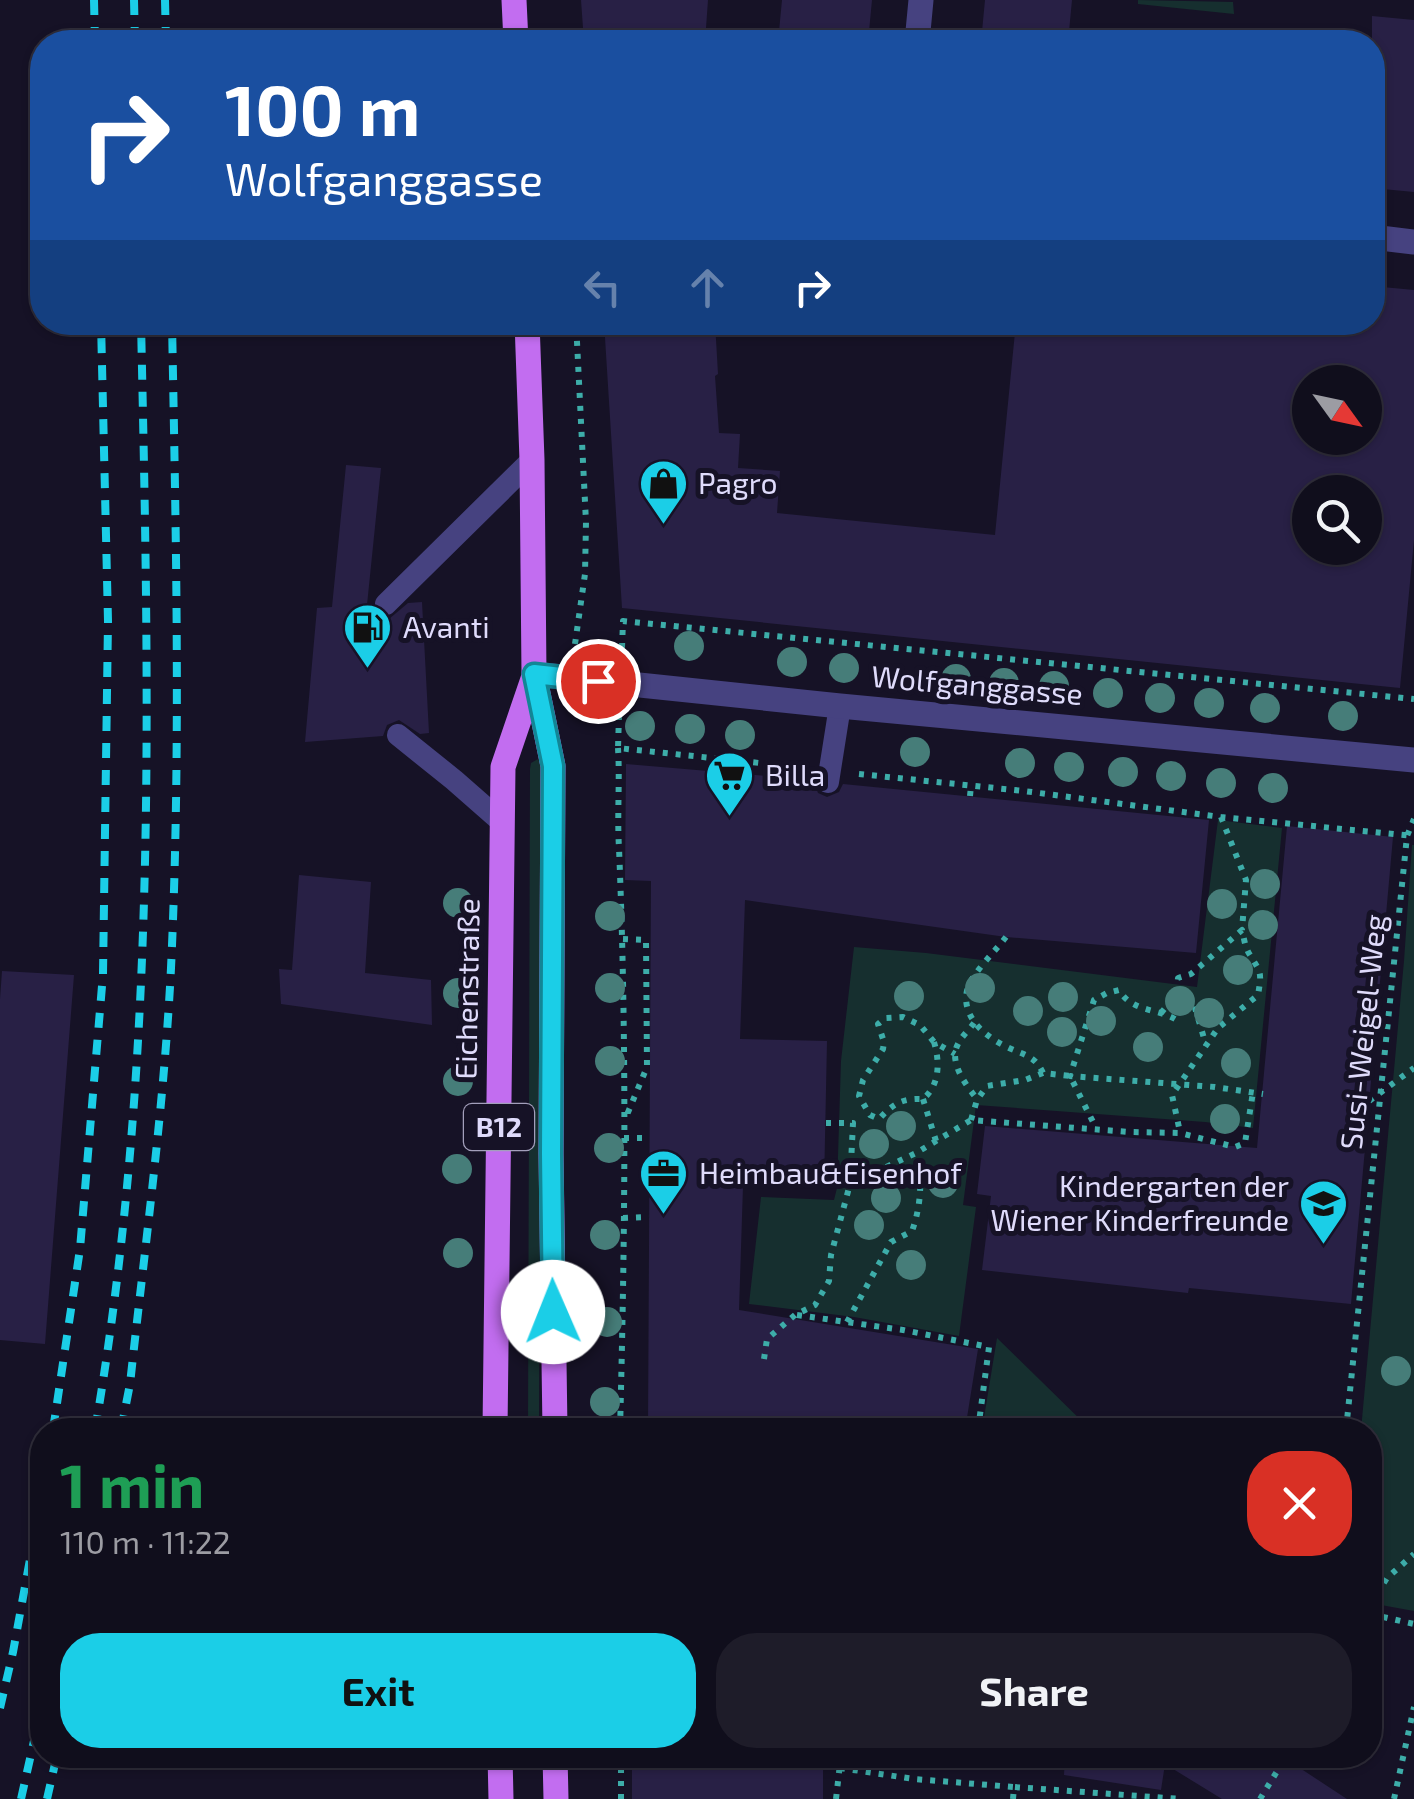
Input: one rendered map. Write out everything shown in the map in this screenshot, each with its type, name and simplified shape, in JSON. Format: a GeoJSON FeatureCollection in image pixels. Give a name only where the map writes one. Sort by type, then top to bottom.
{"type":"FeatureCollection","features":[{"type":"Feature","properties":{"kind":"main road"},"geometry":{"type":"LineString","coordinates":[[514,0],[515,30]]}},
{"type":"Feature","properties":{"kind":"main road","name":"Eichenstraße"},"geometry":{"type":"LineString","coordinates":[[527,335],[534,674],[553,766],[554,1418]]}},
{"type":"Feature","properties":{"kind":"main road","name":"Eichenstraße"},"geometry":{"type":"LineString","coordinates":[[495,1418],[503,767],[534,674]]}},
{"type":"Feature","properties":{"kind":"main road"},"geometry":{"type":"LineString","coordinates":[[500,1768],[501,1799]]}},
{"type":"Feature","properties":{"kind":"main road"},"geometry":{"type":"LineString","coordinates":[[555,1768],[556,1799]]}},
{"type":"Feature","properties":{"kind":"street"},"geometry":{"type":"LineString","coordinates":[[918,30],[921,0]]}},
{"type":"Feature","properties":{"kind":"street"},"geometry":{"type":"LineString","coordinates":[[1385,239],[1414,242]]}},
{"type":"Feature","properties":{"kind":"street","name":"Wolfganggasse"},"geometry":{"type":"LineString","coordinates":[[534,674],[1414,760]]}},
{"type":"Feature","properties":{"kind":"lane"},"geometry":{"type":"LineString","coordinates":[[386,604],[532,460]]}},
{"type":"Feature","properties":{"kind":"lane"},"geometry":{"type":"LineString","coordinates":[[828,782],[840,706]]}},
{"type":"Feature","properties":{"kind":"lane"},"geometry":{"type":"LineString","coordinates":[[398,735],[503,823]]}},
{"type":"Feature","properties":{"kind":"path"},"geometry":{"type":"LineString","coordinates":[[618,748],[624,1122],[620,1418]]}},
{"type":"Feature","properties":{"kind":"path"},"geometry":{"type":"LineString","coordinates":[[970,796],[971,786]]}},
{"type":"Feature","properties":{"kind":"path"},"geometry":{"type":"LineString","coordinates":[[1180,1133],[1172,1094],[1218,1028],[1258,994],[1261,976],[1257,963],[1248,954],[1242,930],[1246,880],[1221,817]]}},
{"type":"Feature","properties":{"kind":"path","name":"Susi-Weigel-Weg"},"geometry":{"type":"LineString","coordinates":[[1347,1418],[1407,836],[1414,819]]}},
{"type":"Feature","properties":{"kind":"path"},"geometry":{"type":"LineString","coordinates":[[1160,1014],[1176,995],[1178,978],[1191,974],[1242,930]]}},
{"type":"Feature","properties":{"kind":"path"},"geometry":{"type":"LineString","coordinates":[[1006,937],[969,984],[966,1004],[974,1023],[990,1038],[1026,1053],[1038,1062],[1043,1074]]}},
{"type":"Feature","properties":{"kind":"path"},"geometry":{"type":"LineString","coordinates":[[623,939],[646,940],[647,1067],[624,1122]]}},
{"type":"Feature","properties":{"kind":"path"},"geometry":{"type":"LineString","coordinates":[[1096,1129],[1070,1076],[1094,1000],[1119,990],[1134,1005],[1175,1019]]}},
{"type":"Feature","properties":{"kind":"path"},"geometry":{"type":"LineString","coordinates":[[1176,995],[1188,994],[1194,1001],[1206,1046]]}},
{"type":"Feature","properties":{"kind":"path"},"geometry":{"type":"LineString","coordinates":[[870,1115],[860,1096],[863,1080],[884,1050],[878,1024],[885,1018],[902,1017],[920,1025],[934,1042],[955,1054]]}},
{"type":"Feature","properties":{"kind":"path"},"geometry":{"type":"LineString","coordinates":[[974,1023],[956,1046],[955,1054],[961,1076],[977,1100]]}},
{"type":"Feature","properties":{"kind":"path"},"geometry":{"type":"LineString","coordinates":[[826,1123],[852,1122],[870,1115],[879,1119],[897,1102],[923,1099],[930,1093],[938,1073],[934,1042]]}},
{"type":"Feature","properties":{"kind":"path"},"geometry":{"type":"LineString","coordinates":[[1368,1101],[1414,1068]]}},
{"type":"Feature","properties":{"kind":"path"},"geometry":{"type":"LineString","coordinates":[[971,1120],[977,1100],[987,1086],[1043,1074],[1263,1094]]}},
{"type":"Feature","properties":{"kind":"path"},"geometry":{"type":"LineString","coordinates":[[850,1184],[916,1153],[971,1120],[1180,1133],[1235,1147],[1245,1143],[1252,1092]]}},
{"type":"Feature","properties":{"kind":"path"},"geometry":{"type":"LineString","coordinates":[[923,1099],[936,1141]]}},
{"type":"Feature","properties":{"kind":"path"},"geometry":{"type":"LineString","coordinates":[[764,1359],[767,1339],[796,1314],[816,1305],[828,1281],[850,1184],[852,1122]]}},
{"type":"Feature","properties":{"kind":"path"},"geometry":{"type":"LineString","coordinates":[[624,1138],[650,1138]]}},
{"type":"Feature","properties":{"kind":"path"},"geometry":{"type":"LineString","coordinates":[[847,1322],[892,1242],[912,1231],[919,1212],[920,1168],[916,1153]]}},
{"type":"Feature","properties":{"kind":"path"},"geometry":{"type":"LineString","coordinates":[[623,1218],[649,1217]]}},
{"type":"Feature","properties":{"kind":"path"},"geometry":{"type":"LineString","coordinates":[[796,1314],[989,1347],[980,1418]]}},
{"type":"Feature","properties":{"kind":"path"},"geometry":{"type":"LineString","coordinates":[[1382,1586],[1414,1554]]}},
{"type":"Feature","properties":{"kind":"path"},"geometry":{"type":"LineString","coordinates":[[1382,1617],[1414,1624]]}},
{"type":"Feature","properties":{"kind":"path"},"geometry":{"type":"LineString","coordinates":[[1394,1799],[1414,1707]]}},
{"type":"Feature","properties":{"kind":"path"},"geometry":{"type":"LineString","coordinates":[[621,1799],[622,1768]]}},
{"type":"Feature","properties":{"kind":"path"},"geometry":{"type":"LineString","coordinates":[[836,1799],[840,1768],[914,1779],[1181,1799]]}},
{"type":"Feature","properties":{"kind":"path"},"geometry":{"type":"LineString","coordinates":[[1260,1799],[1279,1768]]}},
{"type":"Feature","properties":{"kind":"path"},"geometry":{"type":"LineString","coordinates":[[1013,1799],[1014,1787]]}},
{"type":"Feature","properties":{"kind":"green space"},"geometry":{"type":"Polygon","coordinates":[[[1138,0],[1233,2],[1234,14],[1138,4],[1138,0]]]}},
{"type":"Feature","properties":{"kind":"green space"},"geometry":{"type":"Polygon","coordinates":[[[538,759],[541,764],[539,1418],[528,1418],[531,763],[538,759]]]}},
{"type":"Feature","properties":{"kind":"green space"},"geometry":{"type":"Polygon","coordinates":[[[1218,820],[1282,828],[1253,1128],[976,1105],[963,1205],[976,1207],[959,1336],[749,1304],[761,1197],[834,1200],[841,1061],[854,947],[1197,987],[1218,820]]]}},
{"type":"Feature","properties":{"kind":"green space"},"geometry":{"type":"Polygon","coordinates":[[[1414,845],[1414,1611],[1382,1605],[1382,1418],[1362,1418],[1414,845]]]}},
{"type":"Feature","properties":{"kind":"green space"},"geometry":{"type":"Polygon","coordinates":[[[997,1338],[1079,1418],[984,1418],[997,1338]]]}},
{"type":"Feature","properties":{"kind":"building"},"geometry":{"type":"Polygon","coordinates":[[[581,0],[708,0],[706,30],[583,30],[581,0]]]}},
{"type":"Feature","properties":{"kind":"building"},"geometry":{"type":"Polygon","coordinates":[[[782,0],[872,0],[869,30],[779,30],[782,0]]]}},
{"type":"Feature","properties":{"kind":"building"},"geometry":{"type":"Polygon","coordinates":[[[985,0],[1072,0],[1069,30],[982,30],[985,0]]]}},
{"type":"Feature","properties":{"kind":"building"},"geometry":{"type":"Polygon","coordinates":[[[1372,16],[1414,20],[1414,192],[1385,189],[1385,30],[1372,30],[1372,16]]]}},
{"type":"Feature","properties":{"kind":"building"},"geometry":{"type":"Polygon","coordinates":[[[1385,287],[1414,290],[1414,540],[1400,688],[622,608],[605,335],[716,335],[719,433],[740,434],[738,468],[780,471],[777,513],[995,535],[1015,335],[1385,335],[1385,287]]]}},
{"type":"Feature","properties":{"kind":"building","name":"Avanti"},"geometry":{"type":"Polygon","coordinates":[[[346,465],[381,468],[367,605],[376,615],[389,619],[408,603],[422,602],[429,733],[420,734],[399,720],[387,725],[383,736],[305,742],[317,608],[332,607],[346,465]]]}},
{"type":"Feature","properties":{"kind":"building"},"geometry":{"type":"Polygon","coordinates":[[[626,764],[813,780],[818,793],[827,797],[839,792],[843,784],[1209,820],[1196,953],[1006,937],[745,900],[740,1039],[827,1041],[824,1186],[743,1186],[739,1310],[978,1349],[967,1418],[648,1418],[651,881],[625,880],[626,764]]]}},
{"type":"Feature","properties":{"kind":"building"},"geometry":{"type":"Polygon","coordinates":[[[1287,826],[1393,837],[1351,1304],[1189,1288],[1188,1293],[982,1270],[991,1196],[977,1194],[985,1126],[1257,1148],[1287,826]]]}},
{"type":"Feature","properties":{"kind":"building"},"geometry":{"type":"Polygon","coordinates":[[[299,875],[371,882],[365,973],[431,980],[432,1025],[281,1004],[279,969],[292,970],[299,875]]]}},
{"type":"Feature","properties":{"kind":"building"},"geometry":{"type":"Polygon","coordinates":[[[2,971],[74,975],[45,1344],[0,1340],[2,971]]]}},
{"type":"Feature","properties":{"kind":"building"},"geometry":{"type":"Polygon","coordinates":[[[632,1768],[823,1768],[823,1799],[632,1799],[632,1768]]]}},
{"type":"Feature","properties":{"kind":"building"},"geometry":{"type":"Polygon","coordinates":[[[1064,1768],[1164,1768],[1161,1790],[1064,1775],[1064,1768]]]}},
{"type":"Feature","properties":{"kind":"building"},"geometry":{"type":"Polygon","coordinates":[[[1172,1768],[1300,1768],[1347,1799],[1222,1799],[1172,1768]]]}},
{"type":"Feature","properties":{"kind":"railway"},"geometry":{"type":"LineString","coordinates":[[94,0],[95,30]]}},
{"type":"Feature","properties":{"kind":"railway"},"geometry":{"type":"LineString","coordinates":[[134,0],[135,30]]}},
{"type":"Feature","properties":{"kind":"railway"},"geometry":{"type":"LineString","coordinates":[[165,0],[166,30]]}},
{"type":"Feature","properties":{"kind":"railway"},"geometry":{"type":"LineString","coordinates":[[55,1418],[80,1249],[103,974],[108,621],[101,335]]}},
{"type":"Feature","properties":{"kind":"railway"},"geometry":{"type":"LineString","coordinates":[[97,1418],[130,1154],[145,878],[141,335]]}},
{"type":"Feature","properties":{"kind":"railway"},"geometry":{"type":"LineString","coordinates":[[123,1418],[153,1176],[171,968],[177,726],[172,335]]}},
{"type":"Feature","properties":{"kind":"railway"},"geometry":{"type":"LineString","coordinates":[[0,1708],[30,1559]]}},
{"type":"Feature","properties":{"kind":"railway"},"geometry":{"type":"LineString","coordinates":[[21,1799],[30,1759]]}},
{"type":"Feature","properties":{"kind":"railway"},"geometry":{"type":"LineString","coordinates":[[47,1799],[54,1768]]}},
{"type":"Feature","properties":{"kind":"place","name":"Pagro"},"geometry":{"type":"Point","coordinates":[663,526]}},
{"type":"Feature","properties":{"kind":"place","name":"Avanti"},"geometry":{"type":"Point","coordinates":[368,670]}},
{"type":"Feature","properties":{"kind":"place","name":"Billa"},"geometry":{"type":"Point","coordinates":[730,818]}},
{"type":"Feature","properties":{"kind":"place","name":"Heimbau&Eisenhof"},"geometry":{"type":"Point","coordinates":[664,1216]}},
{"type":"Feature","properties":{"kind":"place","name":"Kindergarten der Wiener Kinderfreunde"},"geometry":{"type":"Point","coordinates":[1324,1246]}},
{"type":"Feature","properties":{"kind":"route"},"geometry":{"type":"LineString","coordinates":[[553,1312],[553,766],[534,674],[598,681]]}}]}
